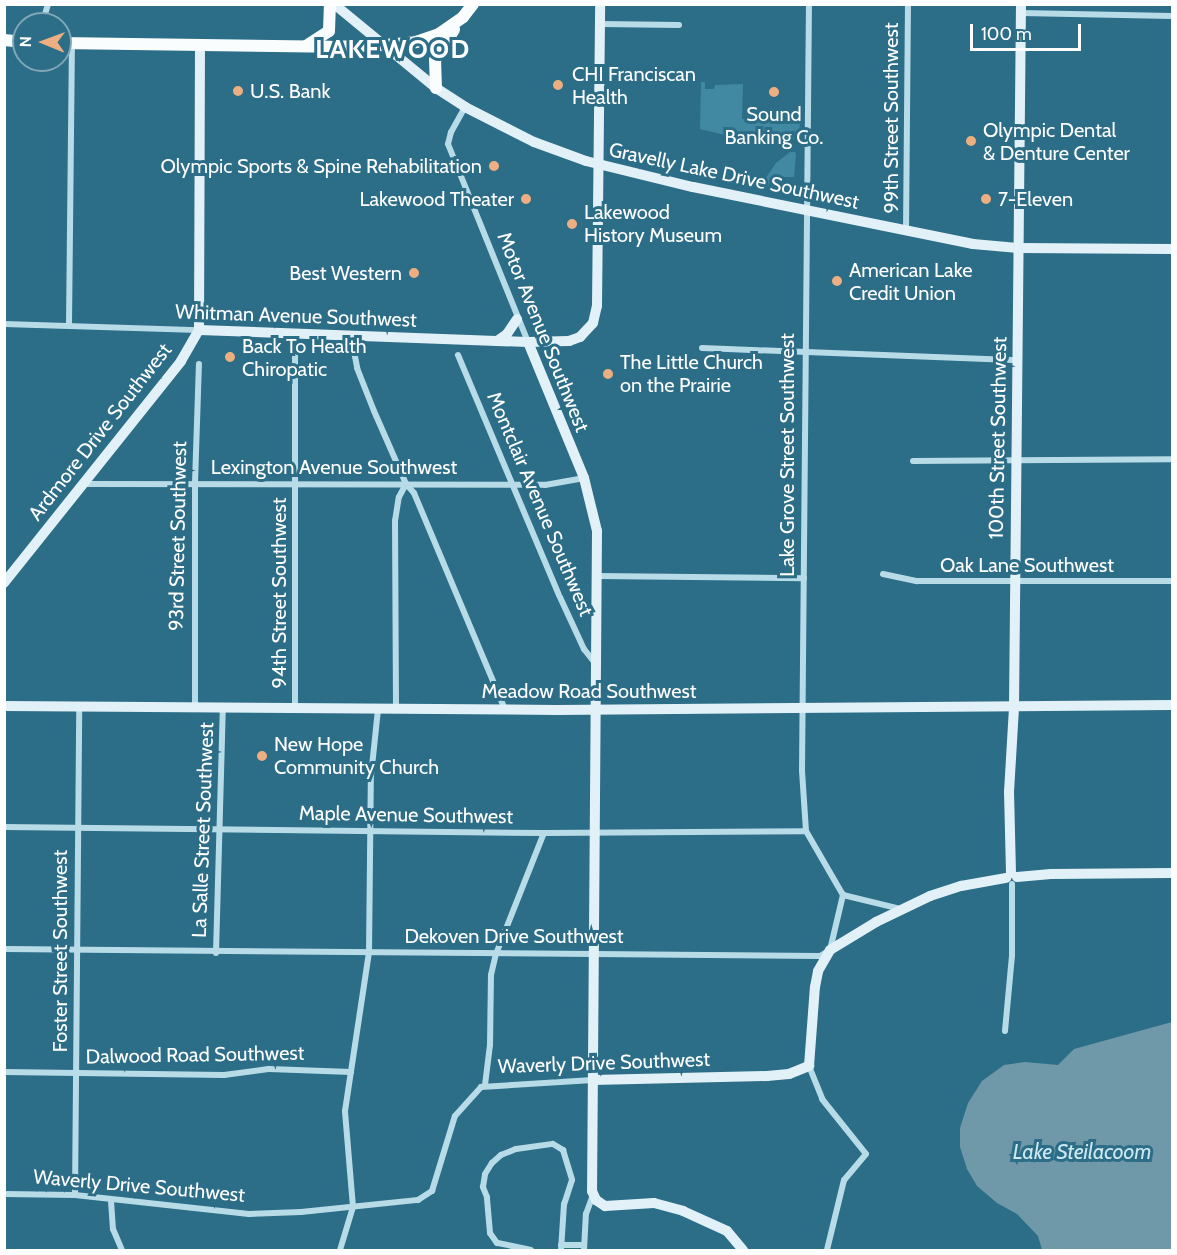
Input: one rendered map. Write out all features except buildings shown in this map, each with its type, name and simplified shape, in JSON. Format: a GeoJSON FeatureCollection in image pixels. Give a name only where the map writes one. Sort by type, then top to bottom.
{"type":"FeatureCollection","features":[{"type":"Feature","properties":{"kind":"main road"},"geometry":{"type":"LineString","coordinates":[[305,47],[328,31],[332,4]]}},
{"type":"Feature","properties":{"kind":"main road"},"geometry":{"type":"LineString","coordinates":[[436,88],[435,64],[439,51],[473,4]]}},
{"type":"Feature","properties":{"kind":"main road"},"geometry":{"type":"LineString","coordinates":[[72,43],[305,47],[384,45],[427,39],[450,28],[463,16]]}},
{"type":"Feature","properties":{"kind":"street","name":"Gravelly Lake Drive Southwest"},"geometry":{"type":"LineString","coordinates":[[332,4],[436,88],[465,107],[554,151],[597,164],[806,211],[965,243],[1019,248],[1173,249]]}},
{"type":"Feature","properties":{"kind":"street"},"geometry":{"type":"LineString","coordinates":[[597,164],[600,4]]}},
{"type":"Feature","properties":{"kind":"street","name":"Lake Grove Street Southwest"},"geometry":{"type":"LineString","coordinates":[[809,4],[802,771],[806,831],[843,895]]}},
{"type":"Feature","properties":{"kind":"street","name":"99th Street Southwest"},"geometry":{"type":"LineString","coordinates":[[906,232],[908,4]]}},
{"type":"Feature","properties":{"kind":"street"},"geometry":{"type":"LineString","coordinates":[[1021,9],[1173,16]]}},
{"type":"Feature","properties":{"kind":"street","name":"100th Street Southwest"},"geometry":{"type":"LineString","coordinates":[[1005,1031],[1012,955],[1009,792],[1014,707],[1021,9]]}},
{"type":"Feature","properties":{"kind":"street"},"geometry":{"type":"LineString","coordinates":[[600,24],[679,25]]}},
{"type":"Feature","properties":{"kind":"street"},"geometry":{"type":"LineString","coordinates":[[199,330],[200,45]]}},
{"type":"Feature","properties":{"kind":"street"},"geometry":{"type":"LineString","coordinates":[[66,72],[69,325]]}},
{"type":"Feature","properties":{"kind":"street","name":"Motor Avenue Southwest"},"geometry":{"type":"LineString","coordinates":[[465,107],[451,132],[448,144],[517,319],[584,478],[597,531],[591,1186],[594,1195]]}},
{"type":"Feature","properties":{"kind":"street","name":"Whitman Avenue Southwest"},"geometry":{"type":"LineString","coordinates":[[4,324],[528,342],[570,341],[584,333],[593,322],[597,306],[597,164]]}},
{"type":"Feature","properties":{"kind":"street"},"geometry":{"type":"LineString","coordinates":[[497,341],[507,334],[517,319]]}},
{"type":"Feature","properties":{"kind":"street","name":"Ardmore Drive Southwest"},"geometry":{"type":"LineString","coordinates":[[4,583],[181,361],[199,330]]}},
{"type":"Feature","properties":{"kind":"street","name":"94th Street Southwest"},"geometry":{"type":"LineString","coordinates":[[295,334],[295,708]]}},
{"type":"Feature","properties":{"kind":"street"},"geometry":{"type":"LineString","coordinates":[[351,336],[361,377],[406,484],[414,494],[505,709]]}},
{"type":"Feature","properties":{"kind":"street"},"geometry":{"type":"LineString","coordinates":[[702,348],[1018,360]]}},
{"type":"Feature","properties":{"kind":"street","name":"Montclair Avenue Southwest"},"geometry":{"type":"LineString","coordinates":[[458,355],[559,595],[584,649],[595,663]]}},
{"type":"Feature","properties":{"kind":"street","name":"93rd Street Southwest"},"geometry":{"type":"LineString","coordinates":[[195,708],[195,483],[199,364]]}},
{"type":"Feature","properties":{"kind":"street"},"geometry":{"type":"LineString","coordinates":[[913,460],[1173,459]]}},
{"type":"Feature","properties":{"kind":"street","name":"Lexington Avenue Southwest"},"geometry":{"type":"LineString","coordinates":[[82,484],[557,485],[584,478]]}},
{"type":"Feature","properties":{"kind":"street"},"geometry":{"type":"LineString","coordinates":[[396,709],[395,521],[399,497],[406,484]]}},
{"type":"Feature","properties":{"kind":"street","name":"Oak Lane Southwest"},"geometry":{"type":"LineString","coordinates":[[884,574],[910,581],[1173,581]]}},
{"type":"Feature","properties":{"kind":"street"},"geometry":{"type":"LineString","coordinates":[[597,576],[804,578]]}},
{"type":"Feature","properties":{"kind":"street","name":"Meadow Road Southwest"},"geometry":{"type":"LineString","coordinates":[[4,706],[596,710],[1173,705]]}},
{"type":"Feature","properties":{"kind":"street","name":"Foster Street Southwest"},"geometry":{"type":"LineString","coordinates":[[75,1195],[79,707]]}},
{"type":"Feature","properties":{"kind":"street","name":"La Salle Street Southwest"},"geometry":{"type":"LineString","coordinates":[[216,952],[223,708]]}},
{"type":"Feature","properties":{"kind":"street"},"geometry":{"type":"LineString","coordinates":[[340,1251],[353,1207],[345,1128],[369,953],[371,776],[378,709]]}},
{"type":"Feature","properties":{"kind":"street","name":"Maple Avenue Southwest"},"geometry":{"type":"LineString","coordinates":[[4,827],[544,833],[806,831]]}},
{"type":"Feature","properties":{"kind":"street"},"geometry":{"type":"LineString","coordinates":[[485,1085],[490,1046],[489,1000],[496,954],[544,833]]}},
{"type":"Feature","properties":{"kind":"street","name":"Dekoven Drive Southwest"},"geometry":{"type":"LineString","coordinates":[[4,949],[820,956],[901,909],[961,886],[1052,874],[1173,873]]}},
{"type":"Feature","properties":{"kind":"street"},"geometry":{"type":"LineString","coordinates":[[826,1251],[844,1180],[866,1154],[822,1099],[809,1066],[814,987],[818,971],[830,950],[843,895],[901,909]]}},
{"type":"Feature","properties":{"kind":"street","name":"Waverly Drive Southwest"},"geometry":{"type":"LineString","coordinates":[[4,1194],[75,1195],[111,1201],[169,1204],[249,1214],[418,1200],[430,1194],[455,1116],[485,1085],[767,1076],[789,1074],[809,1066]]}},
{"type":"Feature","properties":{"kind":"street","name":"Dalwood Road Southwest"},"geometry":{"type":"LineString","coordinates":[[4,1072],[224,1075],[269,1069],[351,1072]]}},
{"type":"Feature","properties":{"kind":"street"},"geometry":{"type":"LineString","coordinates":[[531,1251],[496,1243],[490,1233],[487,1197],[483,1187],[485,1174],[501,1155],[524,1148],[553,1144],[563,1150],[569,1162],[572,1180],[564,1204],[561,1248],[584,1248],[586,1214],[594,1195]]}},
{"type":"Feature","properties":{"kind":"street"},"geometry":{"type":"LineString","coordinates":[[594,1195],[605,1206],[654,1203],[672,1206],[727,1231],[742,1251]]}},
{"type":"Feature","properties":{"kind":"street"},"geometry":{"type":"LineString","coordinates":[[111,1201],[113,1229],[122,1251]]}},
{"type":"Feature","properties":{"kind":"shaded area"},"geometry":{"type":"Polygon","coordinates":[[[701,82],[705,82],[705,89],[714,89],[715,85],[743,84],[742,119],[800,119],[799,140],[782,138],[763,144],[700,129],[701,82]]]}},
{"type":"Feature","properties":{"kind":"shaded area"},"geometry":{"type":"Polygon","coordinates":[[[790,152],[796,154],[794,177],[785,177],[779,189],[761,185],[776,163],[790,152]]]}},
{"type":"Feature","properties":{"kind":"water","name":"Lake Steilacoom"},"geometry":{"type":"Polygon","coordinates":[[[1172,1022],[1172,1250],[1042,1250],[1038,1236],[1017,1214],[997,1203],[977,1186],[967,1169],[960,1147],[960,1128],[968,1103],[982,1081],[1004,1065],[1025,1062],[1058,1065],[1074,1049],[1172,1022]]]}},
{"type":"Feature","properties":{"kind":"place","name":"CHI Franciscan Health"},"geometry":{"type":"Point","coordinates":[558,85]}},
{"type":"Feature","properties":{"kind":"place","name":"U.S. Bank"},"geometry":{"type":"Point","coordinates":[238,91]}},
{"type":"Feature","properties":{"kind":"place","name":"Sound Banking Co."},"geometry":{"type":"Point","coordinates":[774,92]}},
{"type":"Feature","properties":{"kind":"place","name":"Olympic Dental & Denture Center"},"geometry":{"type":"Point","coordinates":[971,141]}},
{"type":"Feature","properties":{"kind":"place","name":"Olympic Sports & Spine Rehabilitation"},"geometry":{"type":"Point","coordinates":[494,166]}},
{"type":"Feature","properties":{"kind":"place","name":"Lakewood Theater"},"geometry":{"type":"Point","coordinates":[526,199]}},
{"type":"Feature","properties":{"kind":"place","name":"7-Eleven"},"geometry":{"type":"Point","coordinates":[986,199]}},
{"type":"Feature","properties":{"kind":"place","name":"Lakewood History Museum"},"geometry":{"type":"Point","coordinates":[572,224]}},
{"type":"Feature","properties":{"kind":"place","name":"Best Western"},"geometry":{"type":"Point","coordinates":[414,273]}},
{"type":"Feature","properties":{"kind":"place","name":"American Lake Credit Union"},"geometry":{"type":"Point","coordinates":[837,281]}},
{"type":"Feature","properties":{"kind":"place","name":"Back To Health Chiropatic"},"geometry":{"type":"Point","coordinates":[230,357]}},
{"type":"Feature","properties":{"kind":"place","name":"The Little Church on the Prairie"},"geometry":{"type":"Point","coordinates":[608,374]}},
{"type":"Feature","properties":{"kind":"place","name":"New Hope Community Church"},"geometry":{"type":"Point","coordinates":[262,756]}},
{"type":"Feature","properties":{"kind":"district","name":"LAKEWOOD"},"geometry":{"type":"Point","coordinates":[393,50]}}]}
